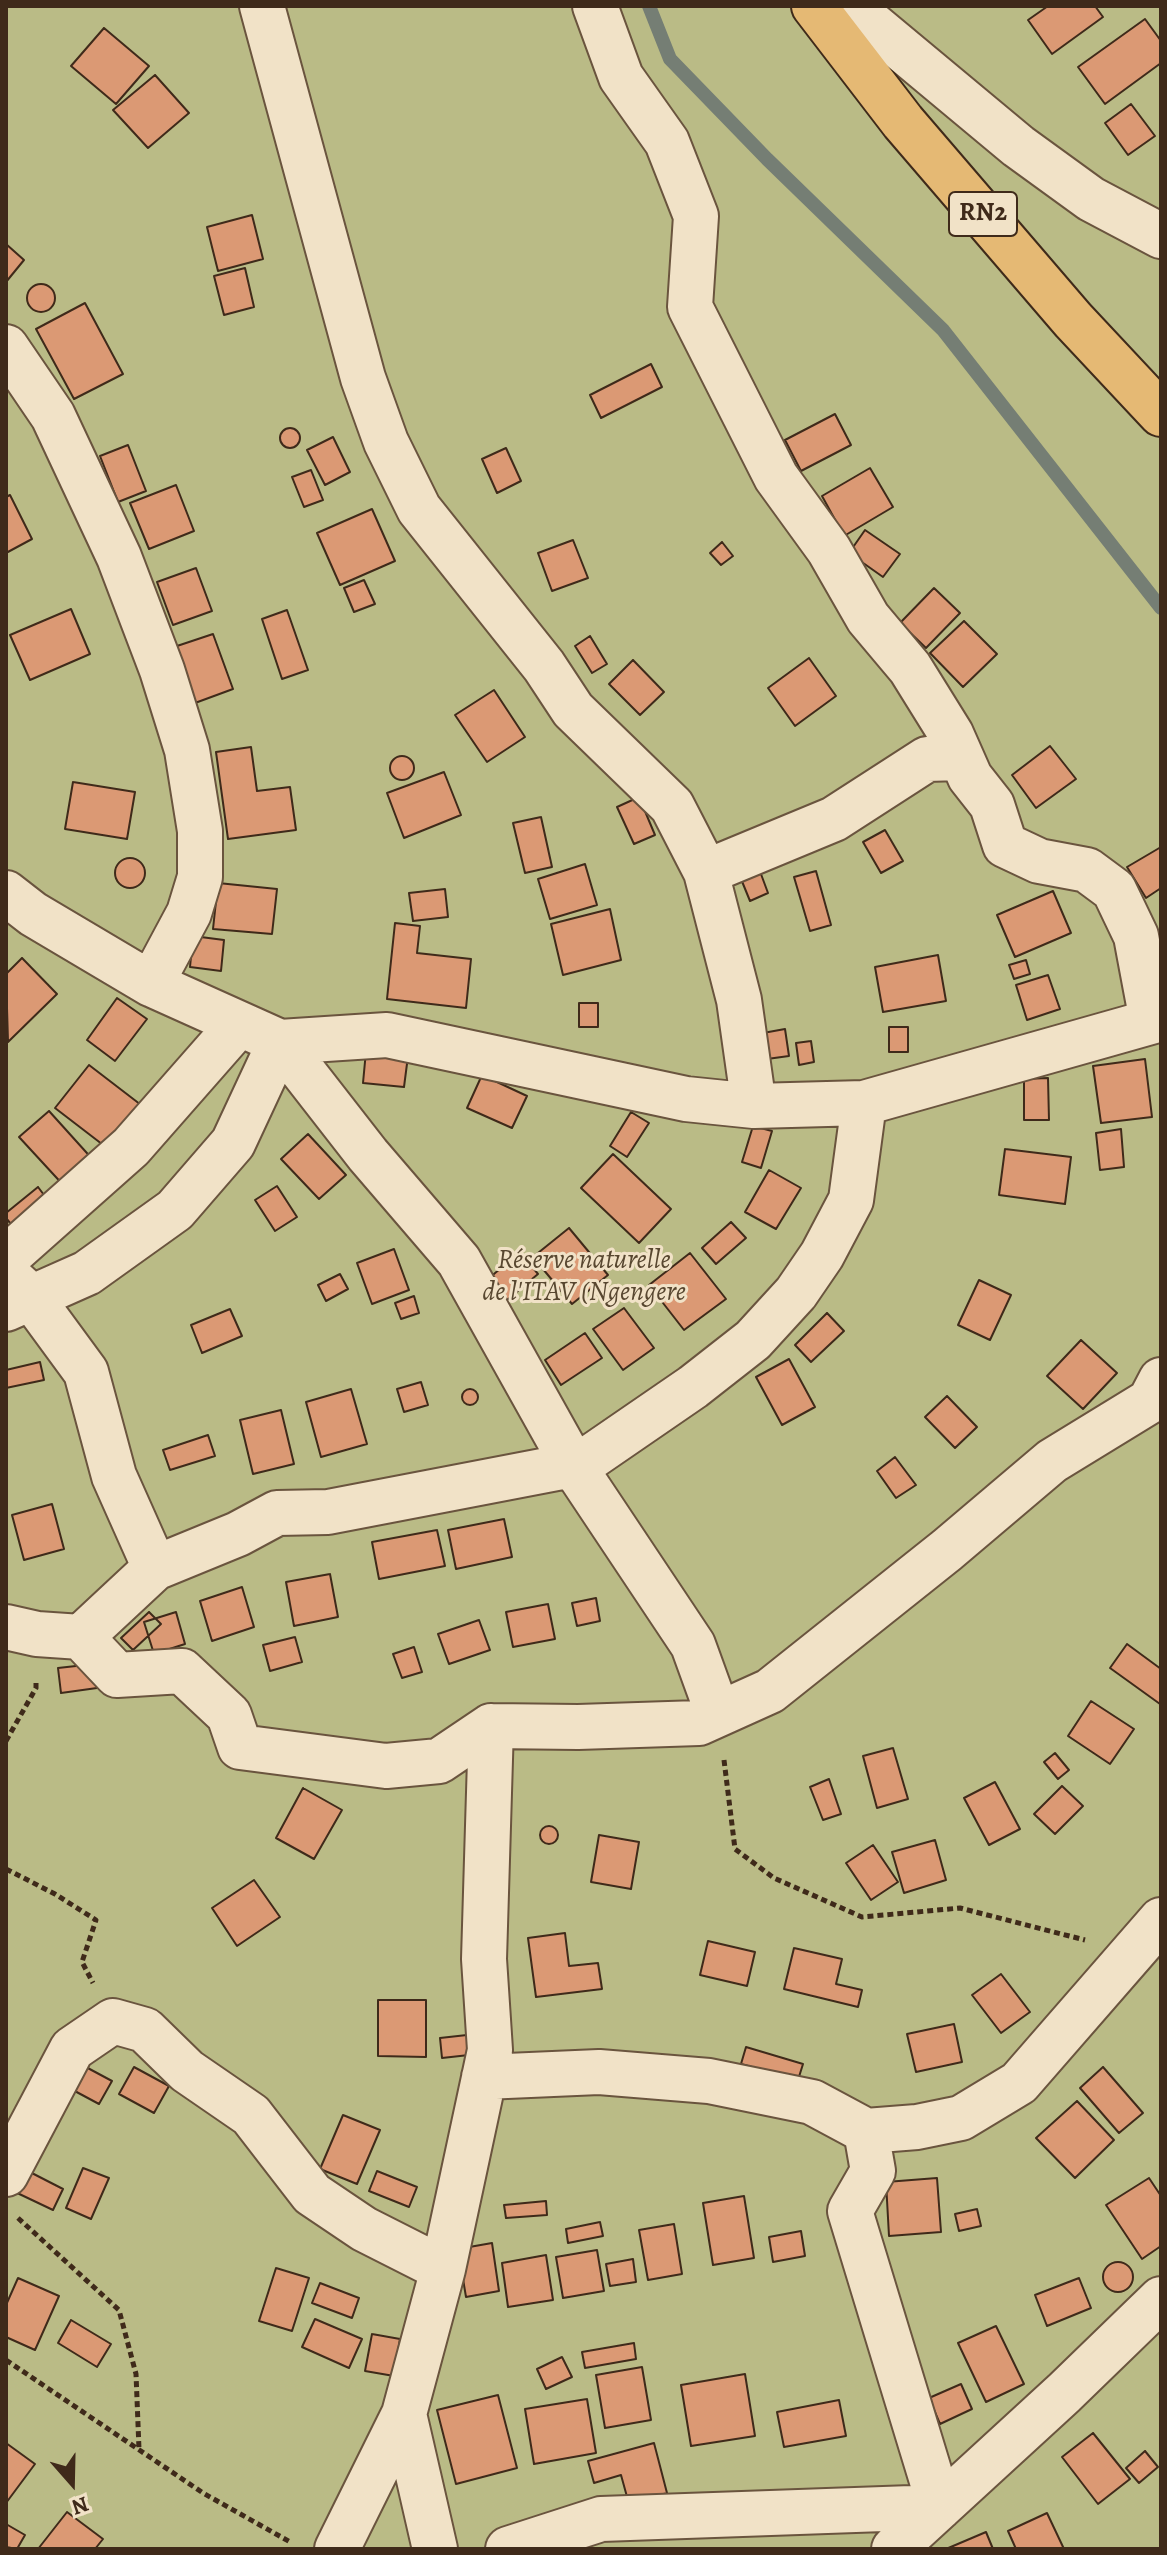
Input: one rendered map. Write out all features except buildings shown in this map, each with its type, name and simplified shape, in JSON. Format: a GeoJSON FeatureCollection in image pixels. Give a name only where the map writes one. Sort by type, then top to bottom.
{"type":"FeatureCollection","features":[{"type":"Feature","properties":{"kind":"highway","name":"RN2"},"geometry":{"type":"LineString","coordinates":[[814,6],[903,122],[1073,320],[1161,414]]}},
{"type":"Feature","properties":{"kind":"street"},"geometry":{"type":"LineString","coordinates":[[262,6],[363,378],[386,442],[419,509],[544,666],[573,710],[672,806],[706,872],[739,1000],[754,1106]]}},
{"type":"Feature","properties":{"kind":"street"},"geometry":{"type":"LineString","coordinates":[[6,893],[33,914],[151,984],[280,1042],[387,1035],[686,1099],[754,1106],[864,1103],[1157,1020],[1136,936],[1114,890],[1087,870],[1039,861],[1005,845],[992,805],[970,777],[951,734],[910,668],[868,618],[829,550],[776,477],[690,307],[696,216],[667,142],[621,77],[595,6]]}},
{"type":"Feature","properties":{"kind":"street"},"geometry":{"type":"LineString","coordinates":[[850,6],[1018,146],[1091,199],[1161,236]]}},
{"type":"Feature","properties":{"kind":"street"},"geometry":{"type":"LineString","coordinates":[[6,347],[53,416],[119,557],[162,670],[187,750],[200,831],[200,877],[189,913],[151,984]]}},
{"type":"Feature","properties":{"kind":"street"},"geometry":{"type":"LineString","coordinates":[[706,872],[834,819],[927,759],[960,758]]}},
{"type":"Feature","properties":{"kind":"street"},"geometry":{"type":"LineString","coordinates":[[6,1258],[131,1147],[239,1024]]}},
{"type":"Feature","properties":{"kind":"street"},"geometry":{"type":"LineString","coordinates":[[155,1568],[114,1476],[86,1372],[14,1293],[87,1273],[175,1210],[233,1143],[280,1042]]}},
{"type":"Feature","properties":{"kind":"street"},"geometry":{"type":"LineString","coordinates":[[280,1042],[368,1155],[459,1261],[573,1465],[693,1645],[718,1714]]}},
{"type":"Feature","properties":{"kind":"street"},"geometry":{"type":"LineString","coordinates":[[81,1637],[155,1568],[238,1534],[277,1513],[328,1512],[573,1465],[607,1446],[693,1387],[753,1340],[796,1293],[822,1255],[851,1200],[864,1103]]}},
{"type":"Feature","properties":{"kind":"street"},"geometry":{"type":"LineString","coordinates":[[21,1631],[81,1637],[117,1675],[182,1671],[229,1715],[240,1747],[386,1766],[439,1761],[491,1726],[699,1723],[770,1691],[947,1550],[1052,1461],[1150,1401],[1161,1380]]}},
{"type":"Feature","properties":{"kind":"street"},"geometry":{"type":"LineString","coordinates":[[337,2549],[404,2414],[443,2269],[490,2050],[484,1959],[491,1726]]}},
{"type":"Feature","properties":{"kind":"street"},"geometry":{"type":"LineString","coordinates":[[484,2077],[599,2072],[709,2081],[812,2102],[866,2131],[917,2127],[961,2118],[1019,2083],[1161,1920]]}},
{"type":"Feature","properties":{"kind":"street"},"geometry":{"type":"LineString","coordinates":[[6,2174],[72,2049],[113,2021],[145,2030],[187,2071],[251,2115],[312,2194],[364,2229],[443,2269]]}},
{"type":"Feature","properties":{"kind":"street"},"geometry":{"type":"LineString","coordinates":[[866,2131],[873,2171],[850,2211],[940,2507]]}},
{"type":"Feature","properties":{"kind":"street"},"geometry":{"type":"LineString","coordinates":[[894,2549],[1161,2299]]}},
{"type":"Feature","properties":{"kind":"street"},"geometry":{"type":"LineString","coordinates":[[404,2414],[435,2549]]}},
{"type":"Feature","properties":{"kind":"street"},"geometry":{"type":"LineString","coordinates":[[508,2549],[601,2519],[940,2507]]}},
{"type":"Feature","properties":{"kind":"path"},"geometry":{"type":"LineString","coordinates":[[6,1741],[36,1688],[21,1631]]}},
{"type":"Feature","properties":{"kind":"path"},"geometry":{"type":"LineString","coordinates":[[718,1714],[735,1849],[774,1878],[862,1917],[960,1908],[1133,1953]]}},
{"type":"Feature","properties":{"kind":"path"},"geometry":{"type":"LineString","coordinates":[[6,1869],[55,1894],[96,1920],[82,1962],[113,2021]]}},
{"type":"Feature","properties":{"kind":"path"},"geometry":{"type":"LineString","coordinates":[[17,2218],[119,2310],[136,2374],[139,2450]]}},
{"type":"Feature","properties":{"kind":"path"},"geometry":{"type":"LineString","coordinates":[[6,2360],[203,2493],[303,2549]]}},
{"type":"Feature","properties":{"kind":"green space","name":"Réserve naturelle de l'ITAV (Ngengere"},"geometry":{"type":"Polygon","coordinates":[[[6,6],[1161,6],[1161,2549],[6,2549],[6,6]]]}},
{"type":"Feature","properties":{"kind":"waterway"},"geometry":{"type":"LineString","coordinates":[[649,6],[670,59],[767,159],[943,330],[1161,608]]}}]}
